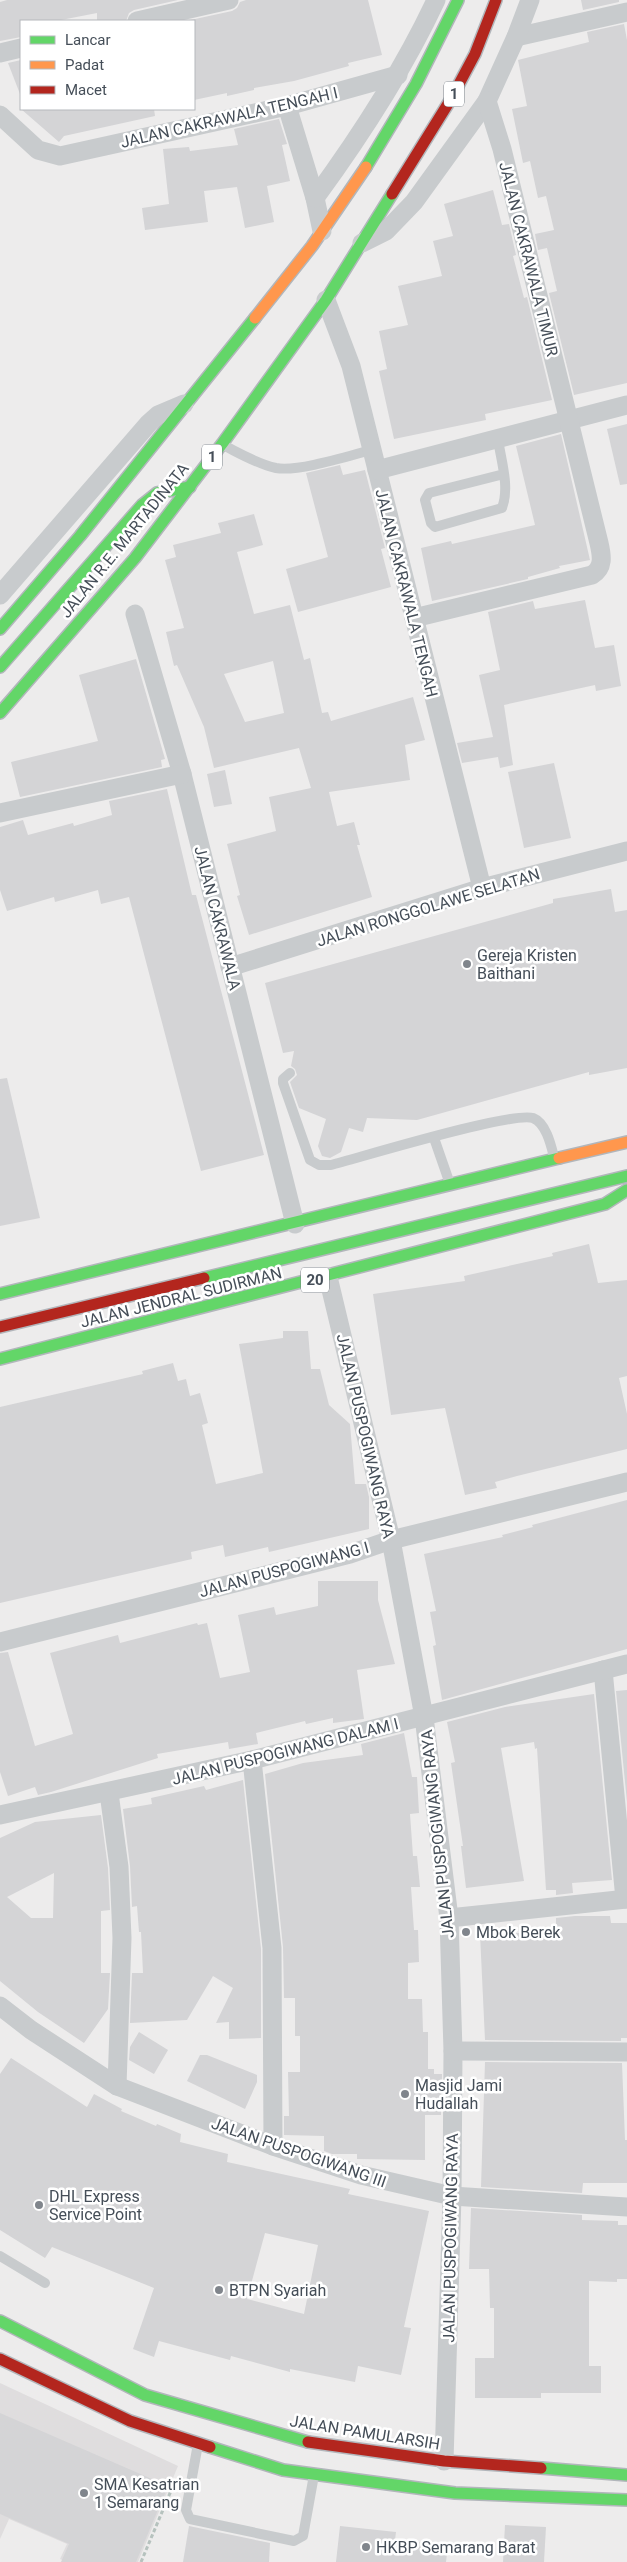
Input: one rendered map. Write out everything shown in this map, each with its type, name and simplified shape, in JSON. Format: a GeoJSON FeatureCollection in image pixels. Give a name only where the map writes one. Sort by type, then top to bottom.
{"type":"FeatureCollection","features":[{"type":"Feature","properties":{"kind":"highway","name":"1"},"geometry":{"type":"LineString","coordinates":[[0,629],[80,536],[322,231],[369,163],[416,84],[450,20],[458,0]]}},
{"type":"Feature","properties":{"kind":"highway","name":"JALAN R.E. MARTADINATA"},"geometry":{"type":"LineString","coordinates":[[0,713],[135,558],[222,444],[326,300],[459,84],[475,54],[496,0]]}},
{"type":"Feature","properties":{"kind":"highway"},"geometry":{"type":"LineString","coordinates":[[0,667],[142,505],[157,493],[190,487]]}},
{"type":"Feature","properties":{"kind":"highway"},"geometry":{"type":"LineString","coordinates":[[0,1294],[555,1161],[627,1142]]}},
{"type":"Feature","properties":{"kind":"highway","name":"20"},"geometry":{"type":"LineString","coordinates":[[0,1328],[627,1176]]}},
{"type":"Feature","properties":{"kind":"highway","name":"JALAN JENDRAL SUDIRMAN"},"geometry":{"type":"LineString","coordinates":[[0,1360],[328,1277],[605,1204],[627,1190]]}},
{"type":"Feature","properties":{"kind":"highway","name":"JALAN PAMULARSIH"},"geometry":{"type":"LineString","coordinates":[[0,2321],[145,2395],[305,2442],[444,2461],[627,2475]]}},
{"type":"Feature","properties":{"kind":"highway"},"geometry":{"type":"LineString","coordinates":[[0,2358],[130,2421],[283,2470],[455,2492],[627,2500]]}},
{"type":"Feature","properties":{"kind":"street"},"geometry":{"type":"LineString","coordinates":[[142,20],[229,0]]}},
{"type":"Feature","properties":{"kind":"street"},"geometry":{"type":"LineString","coordinates":[[315,198],[361,136],[398,75],[436,0]]}},
{"type":"Feature","properties":{"kind":"street"},"geometry":{"type":"LineString","coordinates":[[361,244],[386,231],[414,202],[487,101],[516,37],[530,0]]}},
{"type":"Feature","properties":{"kind":"street"},"geometry":{"type":"LineString","coordinates":[[516,37],[626,10]]}},
{"type":"Feature","properties":{"kind":"street"},"geometry":{"type":"LineString","coordinates":[[0,53],[20,48]]}},
{"type":"Feature","properties":{"kind":"street","name":"JALAN CAKRAWALA TENGAH I"},"geometry":{"type":"LineString","coordinates":[[0,115],[38,150],[60,156],[287,106],[398,75]]}},
{"type":"Feature","properties":{"kind":"street","name":"JALAN CAKRAWALA TIMUR"},"geometry":{"type":"LineString","coordinates":[[414,618],[592,575],[598,571],[602,559],[502,149],[487,101]]}},
{"type":"Feature","properties":{"kind":"street"},"geometry":{"type":"LineString","coordinates":[[287,106],[315,198],[322,231]]}},
{"type":"Feature","properties":{"kind":"street","name":"JALAN CAKRAWALA TENGAH"},"geometry":{"type":"LineString","coordinates":[[326,300],[351,366],[482,888]]}},
{"type":"Feature","properties":{"kind":"street"},"geometry":{"type":"LineString","coordinates":[[0,595],[149,423],[158,415],[187,403]]}},
{"type":"Feature","properties":{"kind":"street"},"geometry":{"type":"LineString","coordinates":[[377,470],[567,419],[627,405]]}},
{"type":"Feature","properties":{"kind":"street","name":"JALAN CAKRAWALA"},"geometry":{"type":"LineString","coordinates":[[135,614],[182,774],[295,1224]]}},
{"type":"Feature","properties":{"kind":"street"},"geometry":{"type":"LineString","coordinates":[[0,813],[182,774]]}},
{"type":"Feature","properties":{"kind":"street","name":"JALAN RONGGOLAWE SELATAN"},"geometry":{"type":"LineString","coordinates":[[230,967],[482,888],[627,851]]}},
{"type":"Feature","properties":{"kind":"street","name":"JALAN PUSPOGIWANG RAYA"},"geometry":{"type":"LineString","coordinates":[[328,1277],[391,1540],[424,1717],[449,1918],[453,2051],[452,2196],[444,2461]]}},
{"type":"Feature","properties":{"kind":"street","name":"JALAN PUSPOGIWANG I"},"geometry":{"type":"LineString","coordinates":[[0,1642],[350,1554],[391,1540],[627,1482]]}},
{"type":"Feature","properties":{"kind":"street","name":"JALAN PUSPOGIWANG DALAM I"},"geometry":{"type":"LineString","coordinates":[[0,1815],[109,1793],[252,1760],[627,1664]]}},
{"type":"Feature","properties":{"kind":"street"},"geometry":{"type":"LineString","coordinates":[[449,1918],[626,1899],[603,1670]]}},
{"type":"Feature","properties":{"kind":"street"},"geometry":{"type":"LineString","coordinates":[[252,1760],[272,1948],[272,2146]]}},
{"type":"Feature","properties":{"kind":"street"},"geometry":{"type":"LineString","coordinates":[[109,1793],[118,1868],[122,1938],[117,2086]]}},
{"type":"Feature","properties":{"kind":"street","name":"JALAN PUSPOGIWANG III"},"geometry":{"type":"LineString","coordinates":[[0,2006],[31,2030],[117,2086],[272,2146],[361,2175],[452,2196],[627,2207]]}},
{"type":"Feature","properties":{"kind":"street"},"geometry":{"type":"LineString","coordinates":[[453,2051],[627,2052]]}},
{"type":"Feature","properties":{"kind":"lane"},"geometry":{"type":"LineString","coordinates":[[498,439],[504,474],[507,496],[502,508],[435,527],[431,522],[425,500],[429,493],[504,474]]}},
{"type":"Feature","properties":{"kind":"lane"},"geometry":{"type":"LineString","coordinates":[[222,444],[246,457],[277,468],[302,466],[371,450]]}},
{"type":"Feature","properties":{"kind":"lane"},"geometry":{"type":"LineString","coordinates":[[290,1073],[283,1079],[283,1083],[310,1160],[319,1165],[331,1165],[511,1119],[532,1118],[540,1123],[548,1138],[555,1161]]}},
{"type":"Feature","properties":{"kind":"lane"},"geometry":{"type":"LineString","coordinates":[[434,1138],[451,1185]]}},
{"type":"Feature","properties":{"kind":"lane"},"geometry":{"type":"LineString","coordinates":[[0,2256],[45,2283]]}},
{"type":"Feature","properties":{"kind":"lane"},"geometry":{"type":"LineString","coordinates":[[198,2443],[186,2510],[190,2519],[294,2541],[303,2536],[314,2475]]}},
{"type":"Feature","properties":{"kind":"path"},"geometry":{"type":"LineString","coordinates":[[141,2562],[175,2482]]}},
{"type":"Feature","properties":{"kind":"shaded area","name":"SMA Kesatrian 1 Semarang"},"geometry":{"type":"Polygon","coordinates":[[[0,2383],[178,2466],[138,2562],[67,2562],[60,2559],[67,2544],[9,2519],[0,2539],[0,2383]]]}},
{"type":"Feature","properties":{"kind":"building"},"geometry":{"type":"Polygon","coordinates":[[[7,0],[178,0],[134,10],[129,13],[126,20],[97,20],[97,13],[61,20],[20,20],[20,37],[0,41],[0,2],[7,0]]]}},
{"type":"Feature","properties":{"kind":"building"},"geometry":{"type":"Polygon","coordinates":[[[246,0],[368,0],[382,55],[348,63],[349,66],[294,81],[254,88],[254,90],[227,96],[227,93],[195,100],[195,20],[191,20],[232,11],[237,8],[240,2],[246,0]]]}},
{"type":"Feature","properties":{"kind":"building"},"geometry":{"type":"Polygon","coordinates":[[[581,0],[619,0],[619,2],[583,10],[581,0]]]}},
{"type":"Feature","properties":{"kind":"building"},"geometry":{"type":"Polygon","coordinates":[[[624,24],[627,40],[627,383],[574,395],[549,293],[557,291],[547,248],[538,250],[535,234],[554,230],[546,196],[538,198],[530,161],[523,163],[512,109],[527,106],[518,60],[589,42],[587,32],[624,24]]]}},
{"type":"Feature","properties":{"kind":"building"},"geometry":{"type":"Polygon","coordinates":[[[20,60],[20,94],[8,63],[20,60]]]}},
{"type":"Feature","properties":{"kind":"building"},"geometry":{"type":"Polygon","coordinates":[[[22,110],[154,110],[155,116],[64,136],[59,142],[22,110]]]}},
{"type":"Feature","properties":{"kind":"building"},"geometry":{"type":"Polygon","coordinates":[[[279,119],[287,144],[282,145],[290,181],[267,186],[274,222],[245,228],[237,187],[204,191],[208,222],[145,230],[142,208],[169,204],[163,149],[189,147],[190,151],[238,145],[234,129],[279,119]]]}},
{"type":"Feature","properties":{"kind":"building"},"geometry":{"type":"Polygon","coordinates":[[[493,190],[502,225],[509,224],[516,255],[513,256],[524,298],[527,297],[552,400],[485,414],[486,420],[394,439],[379,371],[387,369],[379,331],[408,325],[398,286],[442,276],[433,241],[453,236],[444,204],[493,190]]]}},
{"type":"Feature","properties":{"kind":"building"},"geometry":{"type":"Polygon","coordinates":[[[627,424],[627,484],[620,485],[607,429],[627,424]]]}},
{"type":"Feature","properties":{"kind":"building"},"geometry":{"type":"Polygon","coordinates":[[[561,434],[590,560],[559,566],[560,568],[528,577],[528,579],[432,601],[421,548],[451,541],[452,544],[535,525],[516,446],[561,434]]]}},
{"type":"Feature","properties":{"kind":"building"},"geometry":{"type":"Polygon","coordinates":[[[340,465],[343,475],[365,470],[385,548],[381,549],[391,587],[298,612],[286,569],[328,557],[306,473],[340,465]]]}},
{"type":"Feature","properties":{"kind":"building"},"geometry":{"type":"Polygon","coordinates":[[[254,514],[263,545],[237,552],[254,614],[290,605],[304,660],[310,658],[322,713],[328,712],[331,721],[413,697],[425,740],[405,745],[410,780],[329,792],[337,826],[354,822],[360,845],[357,845],[372,897],[249,935],[237,896],[240,895],[227,844],[276,831],[269,797],[311,788],[299,748],[214,768],[204,727],[177,665],[174,666],[166,632],[184,628],[165,560],[176,557],[173,545],[221,533],[218,523],[254,514]],[[273,661],[224,674],[245,722],[284,713],[273,661]]]}},
{"type":"Feature","properties":{"kind":"building"},"geometry":{"type":"Polygon","coordinates":[[[585,600],[595,648],[614,645],[621,686],[596,691],[595,685],[504,705],[513,765],[500,768],[498,757],[462,763],[457,743],[493,737],[479,675],[500,670],[488,612],[533,601],[535,609],[585,600]]]}},
{"type":"Feature","properties":{"kind":"building"},"geometry":{"type":"Polygon","coordinates":[[[136,659],[165,759],[161,760],[162,767],[20,797],[11,762],[98,741],[79,675],[136,659]]]}},
{"type":"Feature","properties":{"kind":"building"},"geometry":{"type":"Polygon","coordinates":[[[554,763],[571,838],[524,848],[508,772],[554,763]]]}},
{"type":"Feature","properties":{"kind":"building"},"geometry":{"type":"Polygon","coordinates":[[[225,770],[232,804],[214,807],[207,774],[225,770]]]}},
{"type":"Feature","properties":{"kind":"building"},"geometry":{"type":"Polygon","coordinates":[[[167,789],[192,895],[196,895],[264,1155],[201,1171],[129,897],[101,904],[98,890],[55,902],[54,897],[7,911],[0,890],[0,827],[23,820],[28,835],[73,823],[74,826],[112,815],[109,801],[167,789]]]}},
{"type":"Feature","properties":{"kind":"building"},"geometry":{"type":"Polygon","coordinates":[[[611,889],[615,912],[627,910],[627,1068],[589,1075],[589,1072],[417,1120],[367,1118],[363,1132],[349,1128],[341,1152],[330,1158],[322,1156],[318,1146],[326,1119],[299,1108],[290,1082],[297,1075],[295,1069],[291,1066],[294,1051],[283,1053],[265,983],[553,903],[553,899],[611,889]]]}},
{"type":"Feature","properties":{"kind":"building"},"geometry":{"type":"Polygon","coordinates":[[[7,1078],[40,1218],[0,1226],[0,1079],[7,1078]]]}},
{"type":"Feature","properties":{"kind":"building"},"geometry":{"type":"Polygon","coordinates":[[[589,1244],[598,1283],[627,1280],[627,1376],[619,1378],[627,1414],[627,1449],[495,1482],[497,1488],[465,1495],[445,1408],[391,1415],[373,1294],[465,1281],[464,1276],[553,1256],[552,1253],[589,1244]]]}},
{"type":"Feature","properties":{"kind":"building"},"geometry":{"type":"Polygon","coordinates":[[[283,1331],[308,1331],[311,1369],[320,1369],[329,1405],[350,1424],[355,1484],[366,1484],[369,1497],[369,1529],[269,1552],[268,1547],[225,1557],[223,1545],[191,1552],[192,1559],[0,1603],[0,1407],[143,1374],[142,1371],[173,1363],[178,1381],[186,1379],[190,1396],[200,1393],[208,1423],[202,1425],[216,1484],[263,1473],[239,1344],[283,1338],[283,1331]]]}},
{"type":"Feature","properties":{"kind":"building"},"geometry":{"type":"Polygon","coordinates":[[[627,1500],[627,1649],[442,1700],[433,1646],[436,1645],[430,1612],[436,1611],[424,1554],[503,1537],[502,1535],[533,1527],[532,1525],[627,1500]]]}},
{"type":"Feature","properties":{"kind":"building"},"geometry":{"type":"Polygon","coordinates":[[[318,1581],[378,1581],[378,1600],[395,1664],[357,1670],[364,1719],[333,1723],[333,1718],[306,1724],[305,1721],[256,1733],[258,1744],[229,1749],[228,1742],[157,1754],[158,1758],[51,1792],[38,1795],[35,1787],[8,1796],[0,1772],[0,1653],[8,1652],[35,1746],[73,1734],[50,1653],[118,1635],[120,1643],[197,1623],[198,1625],[207,1623],[220,1678],[250,1672],[238,1615],[274,1607],[276,1615],[318,1606],[318,1581]]]}},
{"type":"Feature","properties":{"kind":"building"},"geometry":{"type":"Polygon","coordinates":[[[627,1690],[627,1802],[616,1691],[627,1690]]]}},
{"type":"Feature","properties":{"kind":"building"},"geometry":{"type":"Polygon","coordinates":[[[594,1694],[612,1880],[572,1883],[573,1893],[556,1895],[556,1890],[546,1890],[537,1748],[535,1749],[534,1742],[501,1748],[524,1881],[466,1888],[461,1846],[463,1846],[451,1763],[455,1762],[447,1722],[505,1707],[594,1694]]]}},
{"type":"Feature","properties":{"kind":"building"},"geometry":{"type":"Polygon","coordinates":[[[404,1733],[412,1777],[417,1777],[419,1813],[410,1814],[413,1856],[417,1856],[420,1887],[411,1887],[414,1930],[418,1930],[419,1962],[408,1963],[408,1999],[422,1999],[423,2032],[428,2032],[428,2069],[434,2069],[434,2074],[442,2074],[441,2115],[425,2115],[425,2160],[357,2159],[357,2154],[332,2154],[324,2151],[324,2136],[284,2135],[284,2116],[289,2116],[288,2072],[300,2072],[300,2036],[295,2036],[295,1998],[284,1998],[283,1947],[265,1774],[303,1763],[363,1755],[361,1744],[404,1733]]]}},
{"type":"Feature","properties":{"kind":"building"},"geometry":{"type":"Polygon","coordinates":[[[243,1780],[261,1949],[261,2038],[229,2039],[229,2022],[216,2023],[233,1988],[213,1976],[187,2020],[130,2023],[132,1973],[143,1973],[141,1932],[139,1932],[137,1906],[132,1907],[130,1866],[123,1809],[152,1804],[151,1798],[204,1786],[206,1790],[243,1780]]]}},
{"type":"Feature","properties":{"kind":"building"},"geometry":{"type":"Polygon","coordinates":[[[101,1815],[108,1868],[110,1910],[101,1911],[101,1973],[110,1973],[108,2009],[84,2043],[38,2012],[0,1981],[0,1838],[35,1822],[101,1815]],[[54,1873],[7,1897],[31,1918],[53,1918],[54,1873]]]}},
{"type":"Feature","properties":{"kind":"building"},"geometry":{"type":"Polygon","coordinates":[[[610,1916],[611,1923],[627,1923],[627,2038],[621,2038],[621,2041],[485,2040],[480,1934],[521,1933],[521,1929],[556,1928],[556,1918],[610,1916]]]}},
{"type":"Feature","properties":{"kind":"building"},"geometry":{"type":"Polygon","coordinates":[[[139,2032],[168,2050],[154,2074],[129,2060],[130,2047],[139,2032]]]}},
{"type":"Feature","properties":{"kind":"building"},"geometry":{"type":"Polygon","coordinates":[[[200,2055],[207,2055],[257,2075],[257,2082],[245,2109],[187,2081],[200,2055]]]}},
{"type":"Feature","properties":{"kind":"building"},"geometry":{"type":"Polygon","coordinates":[[[11,2058],[87,2107],[94,2094],[122,2109],[121,2111],[181,2134],[180,2142],[228,2154],[227,2162],[350,2189],[348,2194],[429,2211],[404,2327],[411,2328],[401,2375],[358,2366],[355,2382],[290,2369],[290,2372],[231,2356],[230,2360],[159,2341],[154,2357],[133,2349],[154,2288],[52,2247],[45,2258],[0,2230],[0,2074],[11,2058]],[[265,2233],[247,2299],[304,2314],[318,2245],[265,2233]]]}},
{"type":"Feature","properties":{"kind":"building"},"geometry":{"type":"Polygon","coordinates":[[[485,2062],[622,2063],[625,2140],[627,2140],[627,2183],[583,2183],[582,2193],[481,2187],[485,2062]]]}},
{"type":"Feature","properties":{"kind":"building"},"geometry":{"type":"Polygon","coordinates":[[[471,2208],[582,2215],[582,2220],[618,2221],[618,2225],[627,2225],[627,2279],[617,2279],[617,2282],[589,2281],[589,2366],[601,2366],[601,2393],[541,2393],[541,2398],[475,2398],[475,2358],[494,2358],[494,2308],[490,2308],[489,2269],[469,2269],[471,2208]]]}},
{"type":"Feature","properties":{"kind":"building","name":"SMA Kesatrian 1 Semarang"},"geometry":{"type":"Polygon","coordinates":[[[0,2413],[168,2486],[136,2562],[61,2562],[69,2544],[0,2514],[0,2413]]]}},
{"type":"Feature","properties":{"kind":"building"},"geometry":{"type":"Polygon","coordinates":[[[505,2525],[546,2527],[544,2562],[503,2562],[505,2525]]]}},
{"type":"Feature","properties":{"kind":"building"},"geometry":{"type":"Polygon","coordinates":[[[189,2526],[270,2543],[269,2562],[183,2562],[189,2526]]]}},
{"type":"Feature","properties":{"kind":"building","name":"HKBP Semarang Barat"},"geometry":{"type":"Polygon","coordinates":[[[340,2526],[396,2532],[395,2540],[448,2545],[446,2562],[336,2562],[340,2526]]]}},
{"type":"Feature","properties":{"kind":"traffic: fast"},"geometry":{"type":"LineString","coordinates":[[366,167],[416,84],[458,0]]}},
{"type":"Feature","properties":{"kind":"traffic: fast"},"geometry":{"type":"LineString","coordinates":[[0,713],[135,558],[222,444],[326,300],[392,194]]}},
{"type":"Feature","properties":{"kind":"traffic: fast"},"geometry":{"type":"LineString","coordinates":[[0,629],[80,536],[255,318]]}},
{"type":"Feature","properties":{"kind":"traffic: fast"},"geometry":{"type":"LineString","coordinates":[[0,667],[142,505],[157,493],[190,487]]}},
{"type":"Feature","properties":{"kind":"traffic: fast"},"geometry":{"type":"LineString","coordinates":[[0,1294],[559,1158]]}},
{"type":"Feature","properties":{"kind":"traffic: fast"},"geometry":{"type":"LineString","coordinates":[[204,1278],[627,1176]]}},
{"type":"Feature","properties":{"kind":"traffic: fast"},"geometry":{"type":"LineString","coordinates":[[0,1359],[605,1204],[627,1190]]}},
{"type":"Feature","properties":{"kind":"traffic: fast"},"geometry":{"type":"LineString","coordinates":[[0,2321],[145,2395],[308,2442]]}},
{"type":"Feature","properties":{"kind":"traffic: fast"},"geometry":{"type":"LineString","coordinates":[[210,2447],[283,2470],[455,2493],[627,2500]]}},
{"type":"Feature","properties":{"kind":"traffic: fast"},"geometry":{"type":"LineString","coordinates":[[541,2468],[627,2475]]}},
{"type":"Feature","properties":{"kind":"traffic: slow"},"geometry":{"type":"LineString","coordinates":[[255,318],[312,246],[366,167]]}},
{"type":"Feature","properties":{"kind":"traffic: slow"},"geometry":{"type":"LineString","coordinates":[[559,1158],[627,1142]]}},
{"type":"Feature","properties":{"kind":"traffic: jam"},"geometry":{"type":"LineString","coordinates":[[392,194],[451,99],[475,54],[496,0]]}},
{"type":"Feature","properties":{"kind":"traffic: jam"},"geometry":{"type":"LineString","coordinates":[[0,1327],[204,1278]]}},
{"type":"Feature","properties":{"kind":"traffic: jam"},"geometry":{"type":"LineString","coordinates":[[0,2359],[130,2421],[210,2447]]}},
{"type":"Feature","properties":{"kind":"traffic: jam"},"geometry":{"type":"LineString","coordinates":[[308,2442],[444,2461],[541,2468]]}},
{"type":"Feature","properties":{"kind":"place","name":"Gereja Kristen Baithani"},"geometry":{"type":"Point","coordinates":[467,964]}},
{"type":"Feature","properties":{"kind":"place","name":"Mbok Berek"},"geometry":{"type":"Point","coordinates":[466,1932]}},
{"type":"Feature","properties":{"kind":"place","name":"Masjid Jami Hudallah"},"geometry":{"type":"Point","coordinates":[405,2094]}},
{"type":"Feature","properties":{"kind":"place","name":"DHL Express Service Point"},"geometry":{"type":"Point","coordinates":[39,2205]}},
{"type":"Feature","properties":{"kind":"place","name":"BTPN Syariah"},"geometry":{"type":"Point","coordinates":[219,2290]}},
{"type":"Feature","properties":{"kind":"place","name":"SMA Kesatrian 1 Semarang"},"geometry":{"type":"Point","coordinates":[84,2493]}},
{"type":"Feature","properties":{"kind":"place","name":"HKBP Semarang Barat"},"geometry":{"type":"Point","coordinates":[366,2547]}}]}
